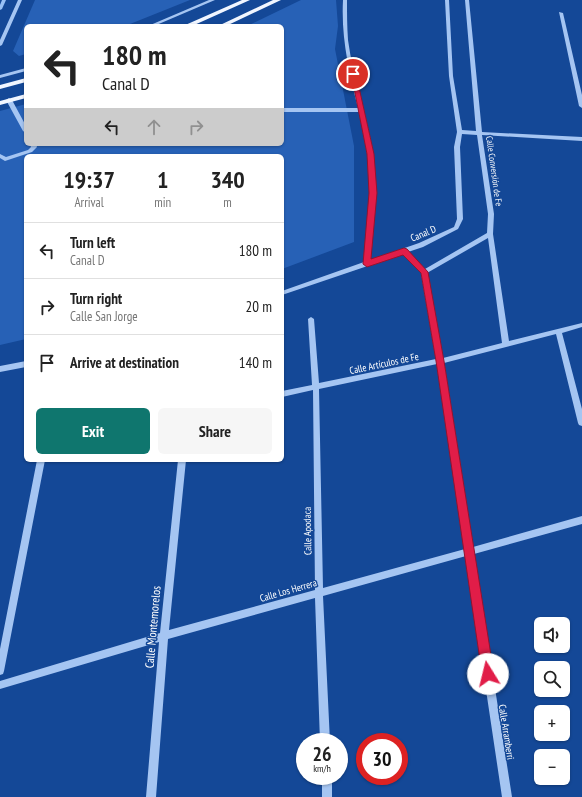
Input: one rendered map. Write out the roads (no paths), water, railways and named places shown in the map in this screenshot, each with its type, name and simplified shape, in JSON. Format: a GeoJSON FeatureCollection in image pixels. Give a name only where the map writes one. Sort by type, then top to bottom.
{"type":"FeatureCollection","features":[{"type":"Feature","properties":{"kind":"main road"},"geometry":{"type":"LineString","coordinates":[[191,24],[246,0]]}},
{"type":"Feature","properties":{"kind":"main road"},"geometry":{"type":"LineString","coordinates":[[226,24],[278,0]]}},
{"type":"Feature","properties":{"kind":"main road"},"geometry":{"type":"LineString","coordinates":[[0,87],[24,81]]}},
{"type":"Feature","properties":{"kind":"main road"},"geometry":{"type":"LineString","coordinates":[[0,103],[24,96]]}},
{"type":"Feature","properties":{"kind":"street"},"geometry":{"type":"LineString","coordinates":[[0,45],[20,0]]}},
{"type":"Feature","properties":{"kind":"street"},"geometry":{"type":"LineString","coordinates":[[155,24],[213,0]]}},
{"type":"Feature","properties":{"kind":"street"},"geometry":{"type":"LineString","coordinates":[[345,0],[345,37],[370,154],[373,193],[367,264]]}},
{"type":"Feature","properties":{"kind":"street"},"geometry":{"type":"LineString","coordinates":[[447,0],[451,76],[460,132],[582,139]]}},
{"type":"Feature","properties":{"kind":"street","name":"Calle Conversión de Fe"},"geometry":{"type":"LineString","coordinates":[[467,0],[479,133],[491,214],[490,234],[506,344]]}},
{"type":"Feature","properties":{"kind":"street"},"geometry":{"type":"LineString","coordinates":[[561,13],[582,106]]}},
{"type":"Feature","properties":{"kind":"street"},"geometry":{"type":"LineString","coordinates":[[0,77],[24,70]]}},
{"type":"Feature","properties":{"kind":"street"},"geometry":{"type":"LineString","coordinates":[[9,100],[24,127]]}},
{"type":"Feature","properties":{"kind":"street"},"geometry":{"type":"LineString","coordinates":[[284,110],[360,110]]}},
{"type":"Feature","properties":{"kind":"street","name":"Canal D"},"geometry":{"type":"LineString","coordinates":[[284,291],[421,245],[456,228],[460,219],[457,147],[460,132]]}},
{"type":"Feature","properties":{"kind":"street"},"geometry":{"type":"LineString","coordinates":[[0,156],[5,159],[30,151],[34,146]]}},
{"type":"Feature","properties":{"kind":"street"},"geometry":{"type":"LineString","coordinates":[[404,251],[424,272],[490,234]]}},
{"type":"Feature","properties":{"kind":"street","name":"Calle Arramberri"},"geometry":{"type":"LineString","coordinates":[[424,272],[440,361],[507,797]]}},
{"type":"Feature","properties":{"kind":"street","name":"Calle Apodaca"},"geometry":{"type":"LineString","coordinates":[[311,319],[316,387],[319,593],[325,733]]}},
{"type":"Feature","properties":{"kind":"street","name":"Calle Artículos de Fe"},"geometry":{"type":"LineString","coordinates":[[284,394],[440,361],[582,325]]}},
{"type":"Feature","properties":{"kind":"street"},"geometry":{"type":"LineString","coordinates":[[558,331],[582,423]]}},
{"type":"Feature","properties":{"kind":"street"},"geometry":{"type":"LineString","coordinates":[[0,369],[24,364]]}},
{"type":"Feature","properties":{"kind":"street"},"geometry":{"type":"LineString","coordinates":[[0,671],[41,462]]}},
{"type":"Feature","properties":{"kind":"street","name":"Calle Montemorelos"},"geometry":{"type":"LineString","coordinates":[[151,797],[164,636],[182,462]]}},
{"type":"Feature","properties":{"kind":"street","name":"Calle Los Herrera"},"geometry":{"type":"LineString","coordinates":[[0,685],[164,636],[469,550],[582,520]]}},
{"type":"Feature","properties":{"kind":"street"},"geometry":{"type":"LineString","coordinates":[[327,785],[328,797]]}},
{"type":"Feature","properties":{"kind":"waterway"},"geometry":{"type":"LineString","coordinates":[[0,9],[4,0]]}}]}
